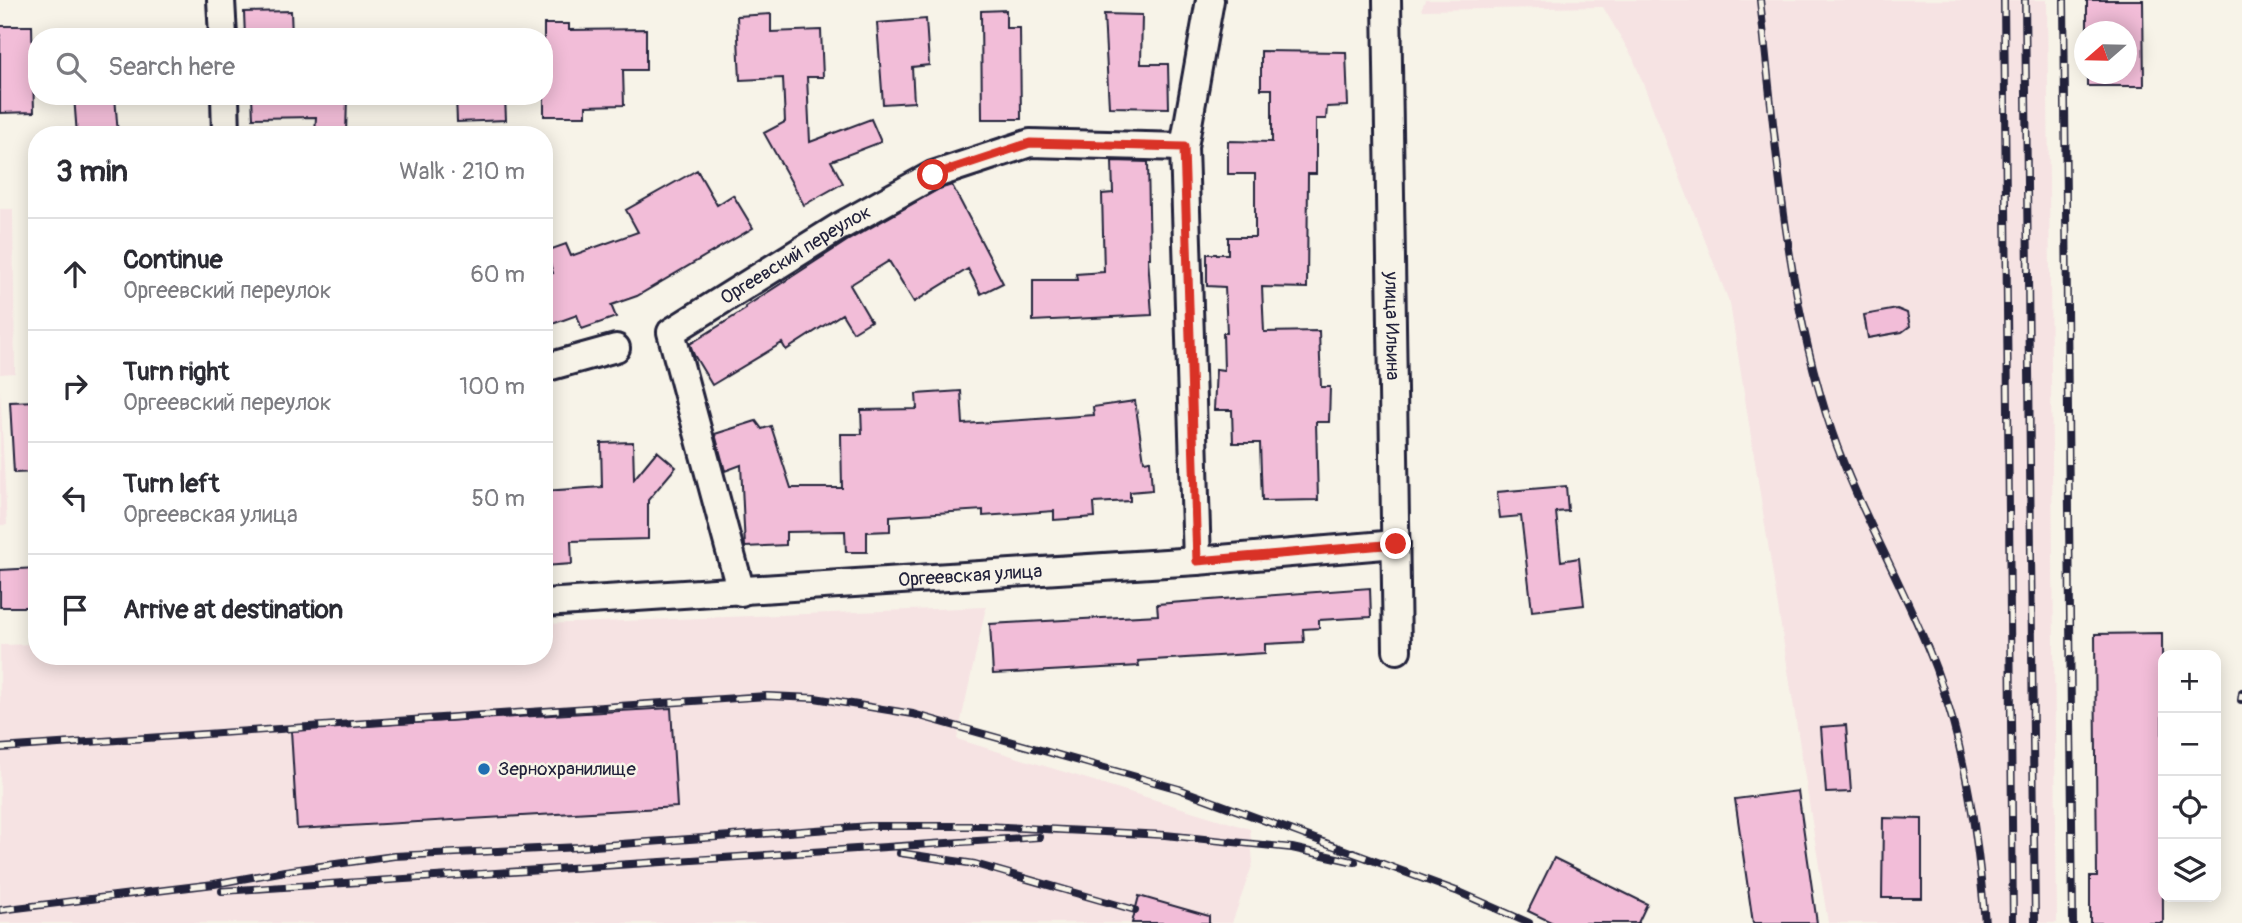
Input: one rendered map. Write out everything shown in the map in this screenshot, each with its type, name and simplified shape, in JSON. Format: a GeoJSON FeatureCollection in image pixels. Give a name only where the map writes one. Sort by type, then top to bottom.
{"type":"FeatureCollection","features":[{"type":"Feature","properties":{"kind":"street"},"geometry":{"type":"LineString","coordinates":[[221,0],[223,28]]}},
{"type":"Feature","properties":{"kind":"street"},"geometry":{"type":"LineString","coordinates":[[1197,561],[1184,147],[1210,0]]}},
{"type":"Feature","properties":{"kind":"street","name":"улица Ильина"},"geometry":{"type":"LineString","coordinates":[[1387,0],[1396,650]]}},
{"type":"Feature","properties":{"kind":"street"},"geometry":{"type":"LineString","coordinates":[[225,105],[226,126]]}},
{"type":"Feature","properties":{"kind":"street","name":"Оргеевский переулок"},"geometry":{"type":"LineString","coordinates":[[741,592],[671,332],[839,227],[933,175],[1030,143],[1184,147]]}},
{"type":"Feature","properties":{"kind":"street"},"geometry":{"type":"LineString","coordinates":[[553,366],[616,348]]}},
{"type":"Feature","properties":{"kind":"street","name":"Оргеевская улица"},"geometry":{"type":"LineString","coordinates":[[553,602],[1197,561],[1396,544]]}},
{"type":"Feature","properties":{"kind":"shaded area"},"geometry":{"type":"Polygon","coordinates":[[[1425,0],[2047,0],[2057,923],[1828,923],[1730,304],[1633,58],[1603,7],[1421,10],[1425,0]]]}},
{"type":"Feature","properties":{"kind":"shaded area"},"geometry":{"type":"Polygon","coordinates":[[[0,209],[13,209],[15,373],[0,374],[0,209]]]}},
{"type":"Feature","properties":{"kind":"shaded area"},"geometry":{"type":"Polygon","coordinates":[[[0,389],[7,525],[0,525],[0,389]]]}},
{"type":"Feature","properties":{"kind":"shaded area"},"geometry":{"type":"Polygon","coordinates":[[[986,607],[957,739],[1250,829],[1253,863],[1232,923],[0,923],[0,645],[28,644],[28,665],[553,665],[553,624],[986,607]]]}},
{"type":"Feature","properties":{"kind":"building"},"geometry":{"type":"Polygon","coordinates":[[[2087,0],[2143,0],[2144,86],[2087,86],[2137,84],[2137,21],[2087,21],[2087,0]]]}},
{"type":"Feature","properties":{"kind":"building"},"geometry":{"type":"Polygon","coordinates":[[[1006,10],[1006,28],[1020,28],[1021,119],[982,119],[981,11],[1006,10]]]}},
{"type":"Feature","properties":{"kind":"building"},"geometry":{"type":"Polygon","coordinates":[[[291,11],[292,28],[245,28],[244,12],[291,11]]]}},
{"type":"Feature","properties":{"kind":"building"},"geometry":{"type":"Polygon","coordinates":[[[771,14],[771,32],[821,30],[823,77],[807,77],[810,142],[871,119],[881,142],[831,161],[843,183],[804,205],[764,133],[785,122],[783,78],[740,80],[737,16],[771,14]]]}},
{"type":"Feature","properties":{"kind":"building"},"geometry":{"type":"Polygon","coordinates":[[[1104,14],[1142,15],[1141,64],[1168,64],[1169,108],[1109,107],[1104,14]]]}},
{"type":"Feature","properties":{"kind":"building"},"geometry":{"type":"Polygon","coordinates":[[[926,19],[929,65],[912,67],[914,102],[883,104],[877,23],[926,19]]]}},
{"type":"Feature","properties":{"kind":"building"},"geometry":{"type":"Polygon","coordinates":[[[544,24],[569,24],[569,30],[646,29],[646,70],[623,70],[624,105],[586,106],[586,116],[544,116],[544,105],[553,105],[553,28],[544,28],[544,24]]]}},
{"type":"Feature","properties":{"kind":"building"},"geometry":{"type":"Polygon","coordinates":[[[0,26],[32,26],[28,28],[28,105],[34,105],[34,112],[0,113],[0,26]]]}},
{"type":"Feature","properties":{"kind":"building"},"geometry":{"type":"Polygon","coordinates":[[[1261,51],[1346,52],[1348,106],[1327,107],[1326,119],[1316,119],[1316,174],[1308,174],[1307,288],[1262,287],[1264,332],[1319,331],[1321,387],[1330,387],[1329,422],[1316,422],[1318,500],[1262,501],[1260,443],[1233,443],[1232,410],[1214,410],[1216,369],[1224,370],[1223,333],[1227,333],[1225,287],[1207,286],[1207,254],[1228,254],[1228,237],[1255,237],[1255,174],[1228,174],[1228,141],[1272,142],[1272,89],[1261,89],[1261,51]]]}},
{"type":"Feature","properties":{"kind":"building"},"geometry":{"type":"Polygon","coordinates":[[[75,105],[116,105],[117,126],[76,126],[75,105]]]}},
{"type":"Feature","properties":{"kind":"building"},"geometry":{"type":"Polygon","coordinates":[[[252,105],[347,105],[346,126],[316,126],[316,117],[253,118],[252,105]]]}},
{"type":"Feature","properties":{"kind":"building"},"geometry":{"type":"Polygon","coordinates":[[[456,105],[505,105],[506,120],[457,122],[456,105]]]}},
{"type":"Feature","properties":{"kind":"building"},"geometry":{"type":"Polygon","coordinates":[[[1112,161],[1148,162],[1148,258],[1152,315],[1033,321],[1033,280],[1077,280],[1076,274],[1104,272],[1102,194],[1113,193],[1112,161]]]}},
{"type":"Feature","properties":{"kind":"building"},"geometry":{"type":"Polygon","coordinates":[[[697,170],[717,205],[733,195],[753,228],[637,296],[611,305],[616,317],[582,329],[577,315],[553,324],[553,249],[566,244],[571,256],[638,232],[626,210],[697,170]]]}},
{"type":"Feature","properties":{"kind":"building"},"geometry":{"type":"Polygon","coordinates":[[[952,185],[1003,283],[981,294],[968,269],[914,302],[889,261],[850,285],[871,321],[853,332],[842,314],[786,350],[782,343],[712,385],[690,344],[847,241],[939,189],[952,185]]]}},
{"type":"Feature","properties":{"kind":"building"},"geometry":{"type":"Polygon","coordinates":[[[1897,309],[1907,313],[1910,326],[1902,332],[1868,338],[1864,315],[1897,309]]]}},
{"type":"Feature","properties":{"kind":"building"},"geometry":{"type":"Polygon","coordinates":[[[961,391],[963,424],[1094,415],[1093,407],[1135,401],[1144,461],[1150,460],[1152,490],[1130,492],[1130,501],[1094,503],[1095,517],[1054,520],[1054,511],[983,516],[983,510],[890,516],[890,531],[867,532],[867,552],[846,552],[845,531],[786,532],[786,545],[745,547],[741,465],[725,471],[715,434],[756,421],[762,429],[771,426],[791,488],[842,488],[841,434],[862,434],[861,410],[917,409],[916,394],[961,391]]]}},
{"type":"Feature","properties":{"kind":"building"},"geometry":{"type":"Polygon","coordinates":[[[28,401],[28,472],[14,473],[10,402],[28,401]]]}},
{"type":"Feature","properties":{"kind":"building"},"geometry":{"type":"Polygon","coordinates":[[[633,442],[634,479],[657,451],[676,467],[648,500],[648,539],[571,541],[572,564],[553,565],[553,490],[602,487],[601,443],[633,442]]]}},
{"type":"Feature","properties":{"kind":"building"},"geometry":{"type":"Polygon","coordinates":[[[1566,486],[1568,511],[1556,512],[1561,561],[1579,558],[1584,605],[1532,611],[1521,516],[1500,518],[1497,492],[1566,486]]]}},
{"type":"Feature","properties":{"kind":"building"},"geometry":{"type":"Polygon","coordinates":[[[28,568],[28,607],[0,607],[0,570],[28,568]]]}},
{"type":"Feature","properties":{"kind":"building"},"geometry":{"type":"Polygon","coordinates":[[[1370,588],[1371,617],[1319,620],[1319,628],[1303,629],[1304,642],[1265,644],[1265,653],[1138,661],[1139,666],[993,674],[990,624],[1158,615],[1157,604],[1370,588]]]}},
{"type":"Feature","properties":{"kind":"building"},"geometry":{"type":"Polygon","coordinates":[[[2162,633],[2162,650],[2158,650],[2158,902],[2163,902],[2163,923],[2090,923],[2090,877],[2097,877],[2095,634],[2162,633]]]}},
{"type":"Feature","properties":{"kind":"building","name":"Зернохранилище"},"geometry":{"type":"Polygon","coordinates":[[[671,708],[677,807],[297,829],[291,730],[671,708]]]}},
{"type":"Feature","properties":{"kind":"building"},"geometry":{"type":"Polygon","coordinates":[[[1846,725],[1851,792],[1826,793],[1821,727],[1846,725]]]}},
{"type":"Feature","properties":{"kind":"building"},"geometry":{"type":"Polygon","coordinates":[[[1798,791],[1817,923],[1753,923],[1735,799],[1798,791]]]}},
{"type":"Feature","properties":{"kind":"building"},"geometry":{"type":"Polygon","coordinates":[[[1883,818],[1922,819],[1922,898],[1882,898],[1883,818]]]}},
{"type":"Feature","properties":{"kind":"building"},"geometry":{"type":"Polygon","coordinates":[[[1554,858],[1647,904],[1638,923],[1553,923],[1528,911],[1554,858]]]}},
{"type":"Feature","properties":{"kind":"building"},"geometry":{"type":"Polygon","coordinates":[[[1139,896],[1209,916],[1209,923],[1132,923],[1139,896]]]}},
{"type":"Feature","properties":{"kind":"railway"},"geometry":{"type":"LineString","coordinates":[[1760,0],[1784,218],[1803,326],[1816,379],[1843,462],[1924,639],[1946,700],[1969,794],[1985,923]]}},
{"type":"Feature","properties":{"kind":"railway"},"geometry":{"type":"LineString","coordinates":[[2004,0],[2013,923]]}},
{"type":"Feature","properties":{"kind":"railway"},"geometry":{"type":"LineString","coordinates":[[2025,0],[2035,923]]}},
{"type":"Feature","properties":{"kind":"railway"},"geometry":{"type":"LineString","coordinates":[[2064,0],[2073,923]]}},
{"type":"Feature","properties":{"kind":"railway"},"geometry":{"type":"LineString","coordinates":[[2241,700],[2242,693]]}},
{"type":"Feature","properties":{"kind":"railway"},"geometry":{"type":"LineString","coordinates":[[0,748],[767,696],[815,698],[913,714],[1179,789],[1459,892],[1529,923]]}},
{"type":"Feature","properties":{"kind":"railway"},"geometry":{"type":"LineString","coordinates":[[0,910],[214,884],[394,856],[580,847],[870,826],[983,826],[1165,835],[1292,848],[1355,862]]}},
{"type":"Feature","properties":{"kind":"railway"},"geometry":{"type":"LineString","coordinates":[[222,891],[1039,837]]}},
{"type":"Feature","properties":{"kind":"railway"},"geometry":{"type":"LineString","coordinates":[[900,853],[975,864],[1135,910]]}},
{"type":"Feature","properties":{"kind":"place","name":"Зернохранилище"},"geometry":{"type":"Point","coordinates":[484,769]}},
{"type":"Feature","properties":{"kind":"route"},"geometry":{"type":"LineString","coordinates":[[933,175],[1030,143],[1184,147],[1197,561],[1396,544]]}}]}
